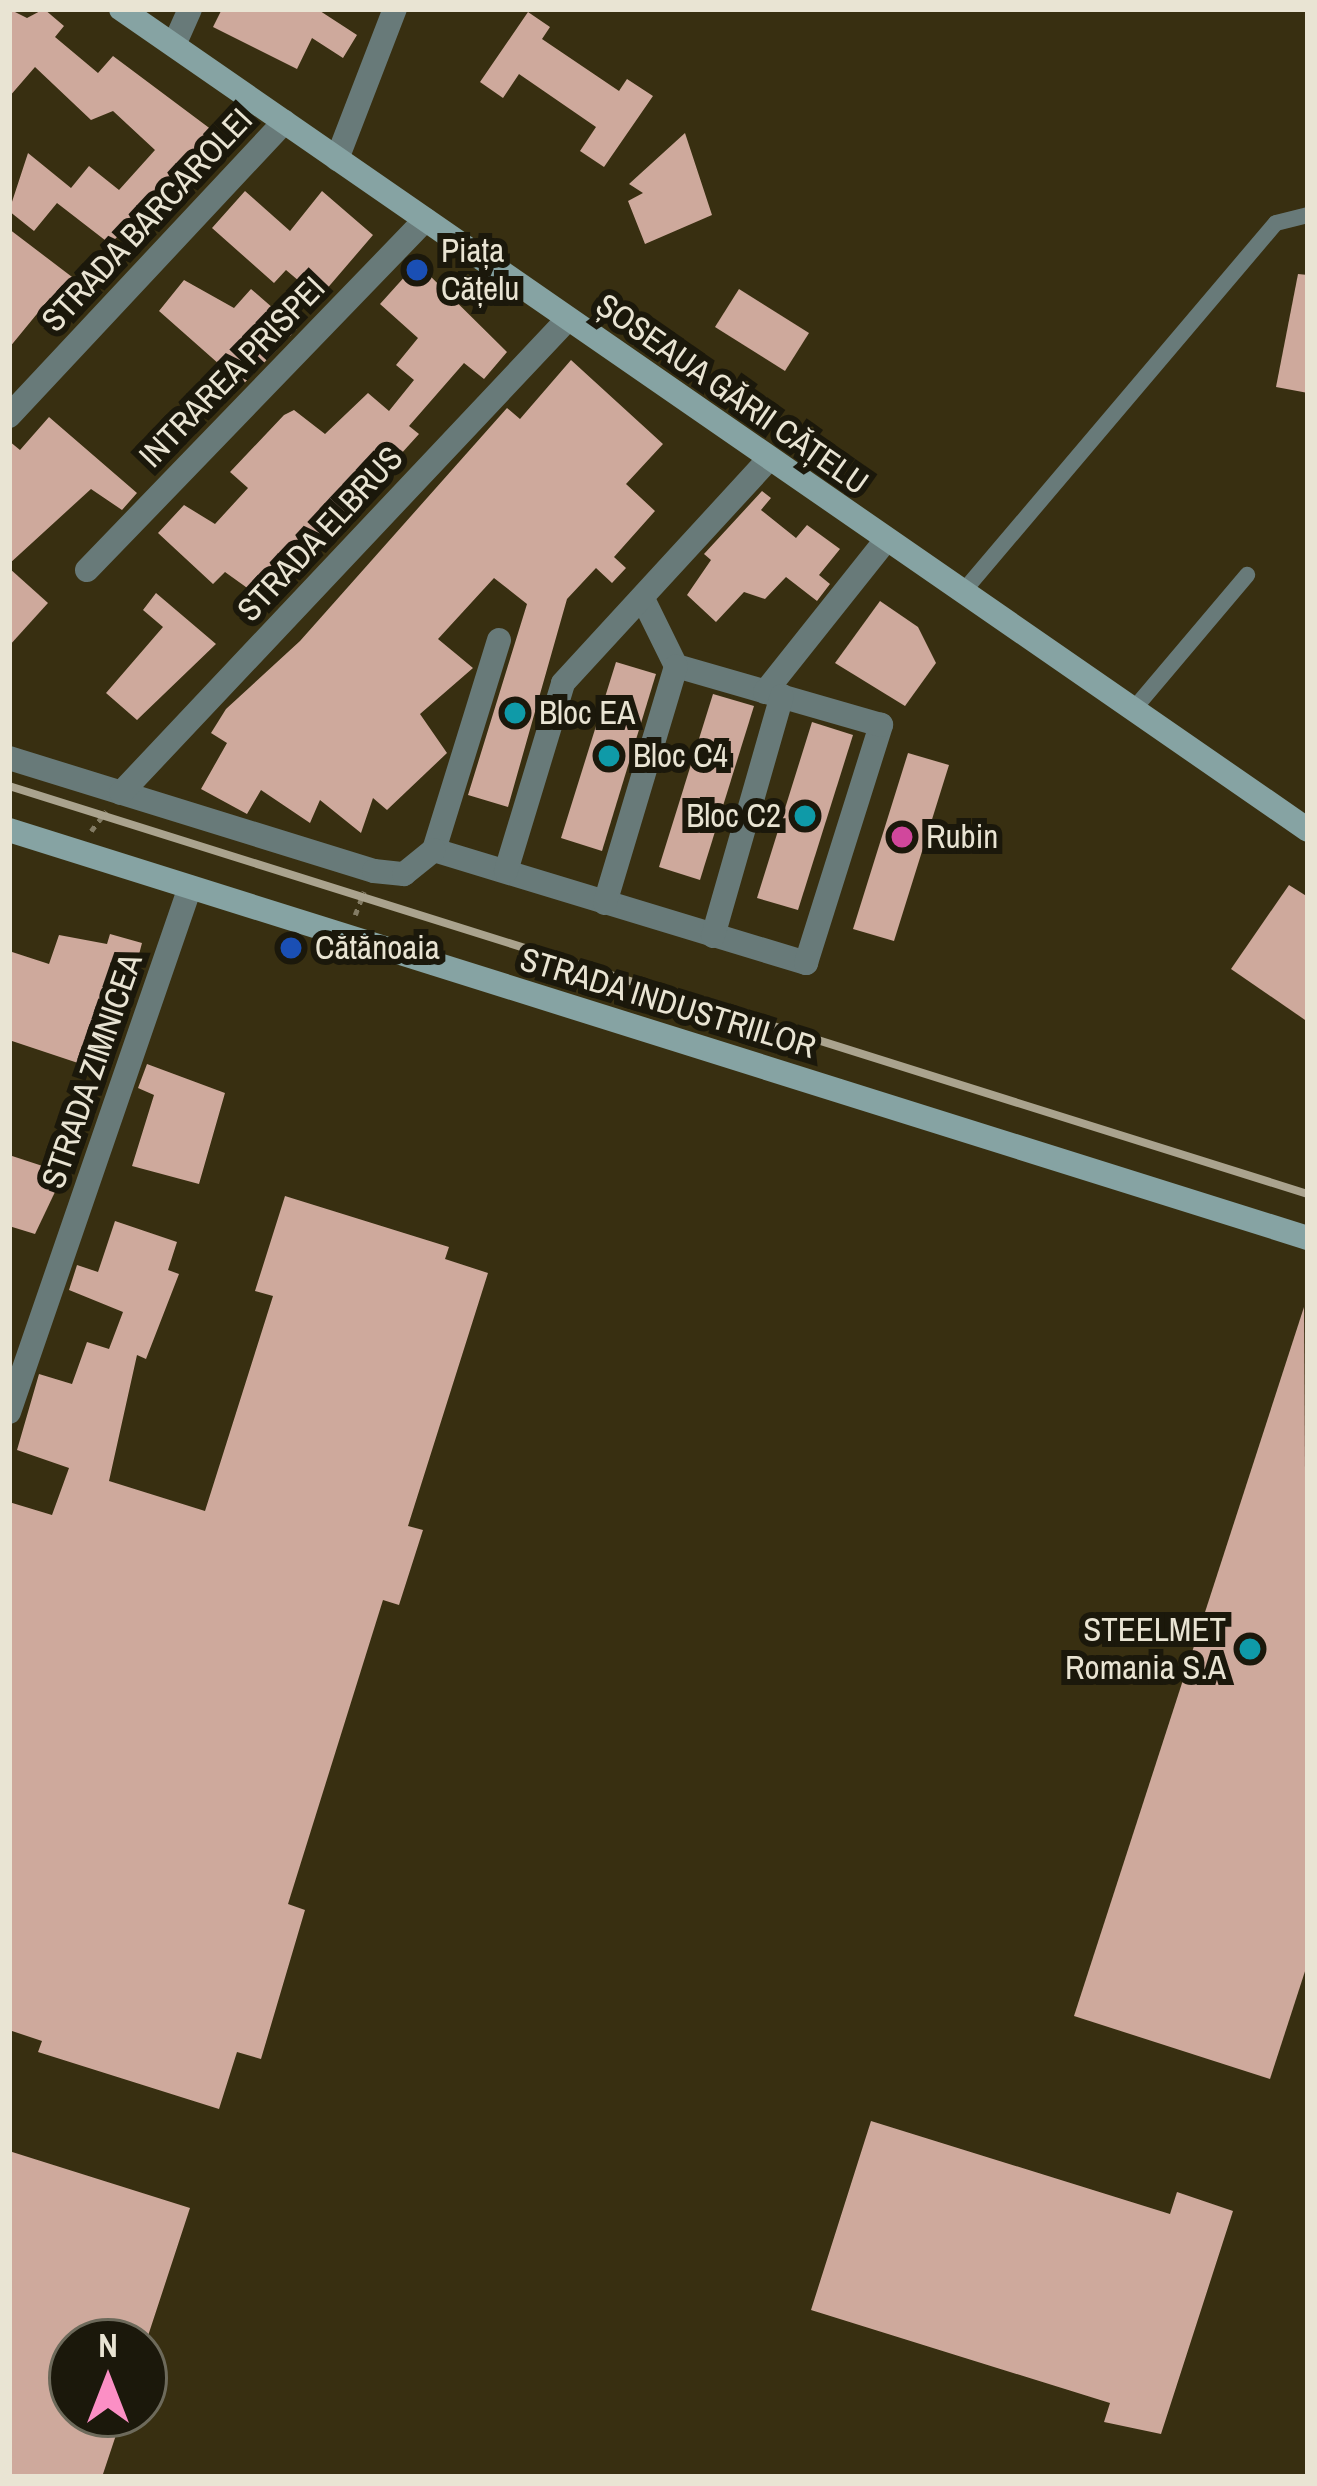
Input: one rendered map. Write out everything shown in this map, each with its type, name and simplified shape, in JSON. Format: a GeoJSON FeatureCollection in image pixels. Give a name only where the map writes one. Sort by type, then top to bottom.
{"type":"FeatureCollection","features":[{"type":"Feature","properties":{"kind":"main road","name":"ȘOSEAUA GĂRII CĂȚELU"},"geometry":{"type":"LineString","coordinates":[[121,9],[1308,830]]}},
{"type":"Feature","properties":{"kind":"main road","name":"STRADA INDUSTRIILOR"},"geometry":{"type":"LineString","coordinates":[[9,830],[1308,1238]]}},
{"type":"Feature","properties":{"kind":"street"},"geometry":{"type":"LineString","coordinates":[[174,45],[190,9]]}},
{"type":"Feature","properties":{"kind":"street"},"geometry":{"type":"LineString","coordinates":[[337,158],[395,9]]}},
{"type":"Feature","properties":{"kind":"street","name":"STRADA BARCAROLEI"},"geometry":{"type":"LineString","coordinates":[[9,416],[284,122]]}},
{"type":"Feature","properties":{"kind":"street","name":"INTRAREA PRISPEI"},"geometry":{"type":"LineString","coordinates":[[87,570],[424,220]]}},
{"type":"Feature","properties":{"kind":"street","name":"STRADA ELBRUS"},"geometry":{"type":"LineString","coordinates":[[121,793],[568,320]]}},
{"type":"Feature","properties":{"kind":"street"},"geometry":{"type":"LineString","coordinates":[[506,872],[563,683],[644,601],[770,459]]}},
{"type":"Feature","properties":{"kind":"street"},"geometry":{"type":"LineString","coordinates":[[712,936],[774,694],[886,540]]}},
{"type":"Feature","properties":{"kind":"street"},"geometry":{"type":"LineString","coordinates":[[604,903],[676,666],[644,601]]}},
{"type":"Feature","properties":{"kind":"street"},"geometry":{"type":"LineString","coordinates":[[9,758],[374,871],[404,874],[434,850],[499,640]]}},
{"type":"Feature","properties":{"kind":"street"},"geometry":{"type":"LineString","coordinates":[[434,850],[806,963],[881,725],[676,666]]}},
{"type":"Feature","properties":{"kind":"street","name":"STRADA ZIMNICEA"},"geometry":{"type":"LineString","coordinates":[[9,1412],[190,887]]}},
{"type":"Feature","properties":{"kind":"lane"},"geometry":{"type":"LineString","coordinates":[[962,592],[1276,224],[1308,214]]}},
{"type":"Feature","properties":{"kind":"lane"},"geometry":{"type":"LineString","coordinates":[[1133,710],[1247,575]]}},
{"type":"Feature","properties":{"kind":"path"},"geometry":{"type":"LineString","coordinates":[[75,851],[121,793]]}},
{"type":"Feature","properties":{"kind":"path"},"geometry":{"type":"LineString","coordinates":[[346,936],[374,871]]}},
{"type":"Feature","properties":{"kind":"building"},"geometry":{"type":"Polygon","coordinates":[[[9,9],[27,18],[44,9],[64,26],[55,37],[98,73],[113,56],[220,136],[110,244],[57,203],[34,231],[9,211],[28,153],[71,188],[89,166],[119,190],[155,150],[113,111],[91,120],[35,67],[9,97],[9,9]]]}},
{"type":"Feature","properties":{"kind":"building"},"geometry":{"type":"Polygon","coordinates":[[[222,9],[317,9],[357,35],[343,58],[312,38],[297,69],[213,27],[222,9]]]}},
{"type":"Feature","properties":{"kind":"building"},"geometry":{"type":"Polygon","coordinates":[[[528,12],[550,27],[542,39],[619,91],[627,79],[653,96],[604,167],[580,151],[596,127],[519,74],[503,98],[480,82],[528,12]]]}},
{"type":"Feature","properties":{"kind":"building"},"geometry":{"type":"Polygon","coordinates":[[[685,133],[712,215],[645,244],[628,201],[643,193],[629,184],[685,133]]]}},
{"type":"Feature","properties":{"kind":"building"},"geometry":{"type":"Polygon","coordinates":[[[245,191],[290,231],[322,191],[373,235],[319,298],[286,270],[274,283],[212,228],[245,191]]]}},
{"type":"Feature","properties":{"kind":"building"},"geometry":{"type":"Polygon","coordinates":[[[9,229],[80,283],[66,301],[50,298],[9,348],[9,229]]]}},
{"type":"Feature","properties":{"kind":"building"},"geometry":{"type":"Polygon","coordinates":[[[417,263],[507,352],[484,379],[464,363],[409,426],[419,434],[267,602],[225,572],[213,584],[158,533],[184,505],[215,524],[248,488],[230,472],[284,415],[294,410],[325,434],[368,393],[389,411],[414,380],[396,365],[418,338],[380,304],[417,263]]]}},
{"type":"Feature","properties":{"kind":"building"},"geometry":{"type":"Polygon","coordinates":[[[1298,274],[1308,275],[1308,393],[1276,387],[1298,274]]]}},
{"type":"Feature","properties":{"kind":"building"},"geometry":{"type":"Polygon","coordinates":[[[184,280],[234,308],[251,289],[297,329],[213,415],[200,403],[228,372],[159,311],[184,280]]]}},
{"type":"Feature","properties":{"kind":"building"},"geometry":{"type":"Polygon","coordinates":[[[739,289],[809,333],[785,371],[715,327],[739,289]]]}},
{"type":"Feature","properties":{"kind":"building"},"geometry":{"type":"Polygon","coordinates":[[[571,360],[663,444],[626,484],[655,511],[614,557],[626,568],[612,583],[596,568],[567,599],[508,807],[468,795],[527,604],[494,578],[438,639],[473,668],[420,714],[447,753],[387,810],[373,798],[361,833],[320,800],[310,823],[261,790],[247,814],[201,789],[227,743],[211,733],[226,709],[300,641],[507,408],[520,419],[571,360]]]}},
{"type":"Feature","properties":{"kind":"building"},"geometry":{"type":"Polygon","coordinates":[[[49,417],[137,493],[122,510],[91,489],[9,564],[9,441],[20,450],[49,417]]]}},
{"type":"Feature","properties":{"kind":"building"},"geometry":{"type":"Polygon","coordinates":[[[762,491],[771,498],[761,510],[796,538],[807,525],[840,549],[819,575],[830,584],[817,601],[786,577],[765,599],[744,592],[716,622],[687,595],[711,560],[704,554],[762,491]]]}},
{"type":"Feature","properties":{"kind":"building"},"geometry":{"type":"Polygon","coordinates":[[[9,568],[48,603],[9,646],[9,568]]]}},
{"type":"Feature","properties":{"kind":"building"},"geometry":{"type":"Polygon","coordinates":[[[156,593],[216,644],[137,720],[106,693],[163,627],[143,610],[156,593]]]}},
{"type":"Feature","properties":{"kind":"building"},"geometry":{"type":"Polygon","coordinates":[[[880,601],[918,627],[936,663],[905,706],[835,663],[880,601]]]}},
{"type":"Feature","properties":{"kind":"building","name":"Bloc C4"},"geometry":{"type":"Polygon","coordinates":[[[616,662],[656,674],[602,851],[561,838],[616,662]]]}},
{"type":"Feature","properties":{"kind":"building"},"geometry":{"type":"Polygon","coordinates":[[[713,694],[754,706],[700,880],[659,867],[713,694]]]}},
{"type":"Feature","properties":{"kind":"building","name":"Bloc C2"},"geometry":{"type":"Polygon","coordinates":[[[812,722],[853,735],[798,910],[757,898],[812,722]]]}},
{"type":"Feature","properties":{"kind":"building"},"geometry":{"type":"Polygon","coordinates":[[[908,753],[949,765],[894,941],[853,929],[908,753]]]}},
{"type":"Feature","properties":{"kind":"building"},"geometry":{"type":"Polygon","coordinates":[[[1289,885],[1308,897],[1308,1022],[1231,969],[1289,885]]]}},
{"type":"Feature","properties":{"kind":"building"},"geometry":{"type":"Polygon","coordinates":[[[110,934],[142,943],[108,1073],[9,1040],[9,951],[49,964],[59,935],[107,944],[110,934]]]}},
{"type":"Feature","properties":{"kind":"building"},"geometry":{"type":"Polygon","coordinates":[[[147,1064],[225,1093],[199,1184],[132,1166],[154,1095],[138,1088],[147,1064]]]}},
{"type":"Feature","properties":{"kind":"building"},"geometry":{"type":"Polygon","coordinates":[[[9,1155],[64,1173],[35,1234],[9,1226],[9,1155]]]}},
{"type":"Feature","properties":{"kind":"building"},"geometry":{"type":"Polygon","coordinates":[[[285,1196],[449,1247],[445,1259],[488,1273],[408,1526],[423,1530],[399,1605],[383,1600],[288,1904],[305,1910],[261,2059],[237,2052],[219,2109],[38,2052],[42,2041],[9,2030],[9,1502],[52,1515],[69,1468],[17,1450],[39,1374],[72,1384],[87,1342],[109,1349],[123,1312],[69,1290],[77,1265],[98,1272],[115,1221],[177,1242],[168,1270],[179,1274],[146,1359],[137,1355],[109,1481],[205,1511],[273,1296],[255,1291],[285,1196]]]}},
{"type":"Feature","properties":{"kind":"building","name":"STEELMET Romania S.A"},"geometry":{"type":"Polygon","coordinates":[[[1304,1307],[1308,1962],[1270,2079],[1074,2016],[1304,1307]]]}},
{"type":"Feature","properties":{"kind":"building"},"geometry":{"type":"Polygon","coordinates":[[[871,2121],[1170,2214],[1177,2192],[1233,2211],[1161,2434],[1104,2422],[1110,2403],[811,2310],[871,2121]]]}},
{"type":"Feature","properties":{"kind":"building"},"geometry":{"type":"Polygon","coordinates":[[[9,2151],[190,2208],[154,2318],[48,2318],[48,2438],[115,2438],[102,2477],[9,2477],[9,2151]]]}},
{"type":"Feature","properties":{"kind":"railway"},"geometry":{"type":"LineString","coordinates":[[9,786],[1308,1194]]}},
{"type":"Feature","properties":{"kind":"place","name":"Piața Cățelu"},"geometry":{"type":"Point","coordinates":[417,270]}},
{"type":"Feature","properties":{"kind":"place","name":"Bloc EA"},"geometry":{"type":"Point","coordinates":[515,713]}},
{"type":"Feature","properties":{"kind":"place","name":"Bloc C4"},"geometry":{"type":"Point","coordinates":[609,756]}},
{"type":"Feature","properties":{"kind":"place","name":"Bloc C2"},"geometry":{"type":"Point","coordinates":[805,816]}},
{"type":"Feature","properties":{"kind":"place","name":"Rubin"},"geometry":{"type":"Point","coordinates":[902,837]}},
{"type":"Feature","properties":{"kind":"place","name":"Cătănoaia"},"geometry":{"type":"Point","coordinates":[291,948]}},
{"type":"Feature","properties":{"kind":"place","name":"STEELMET Romania S.A"},"geometry":{"type":"Point","coordinates":[1250,1649]}}]}
